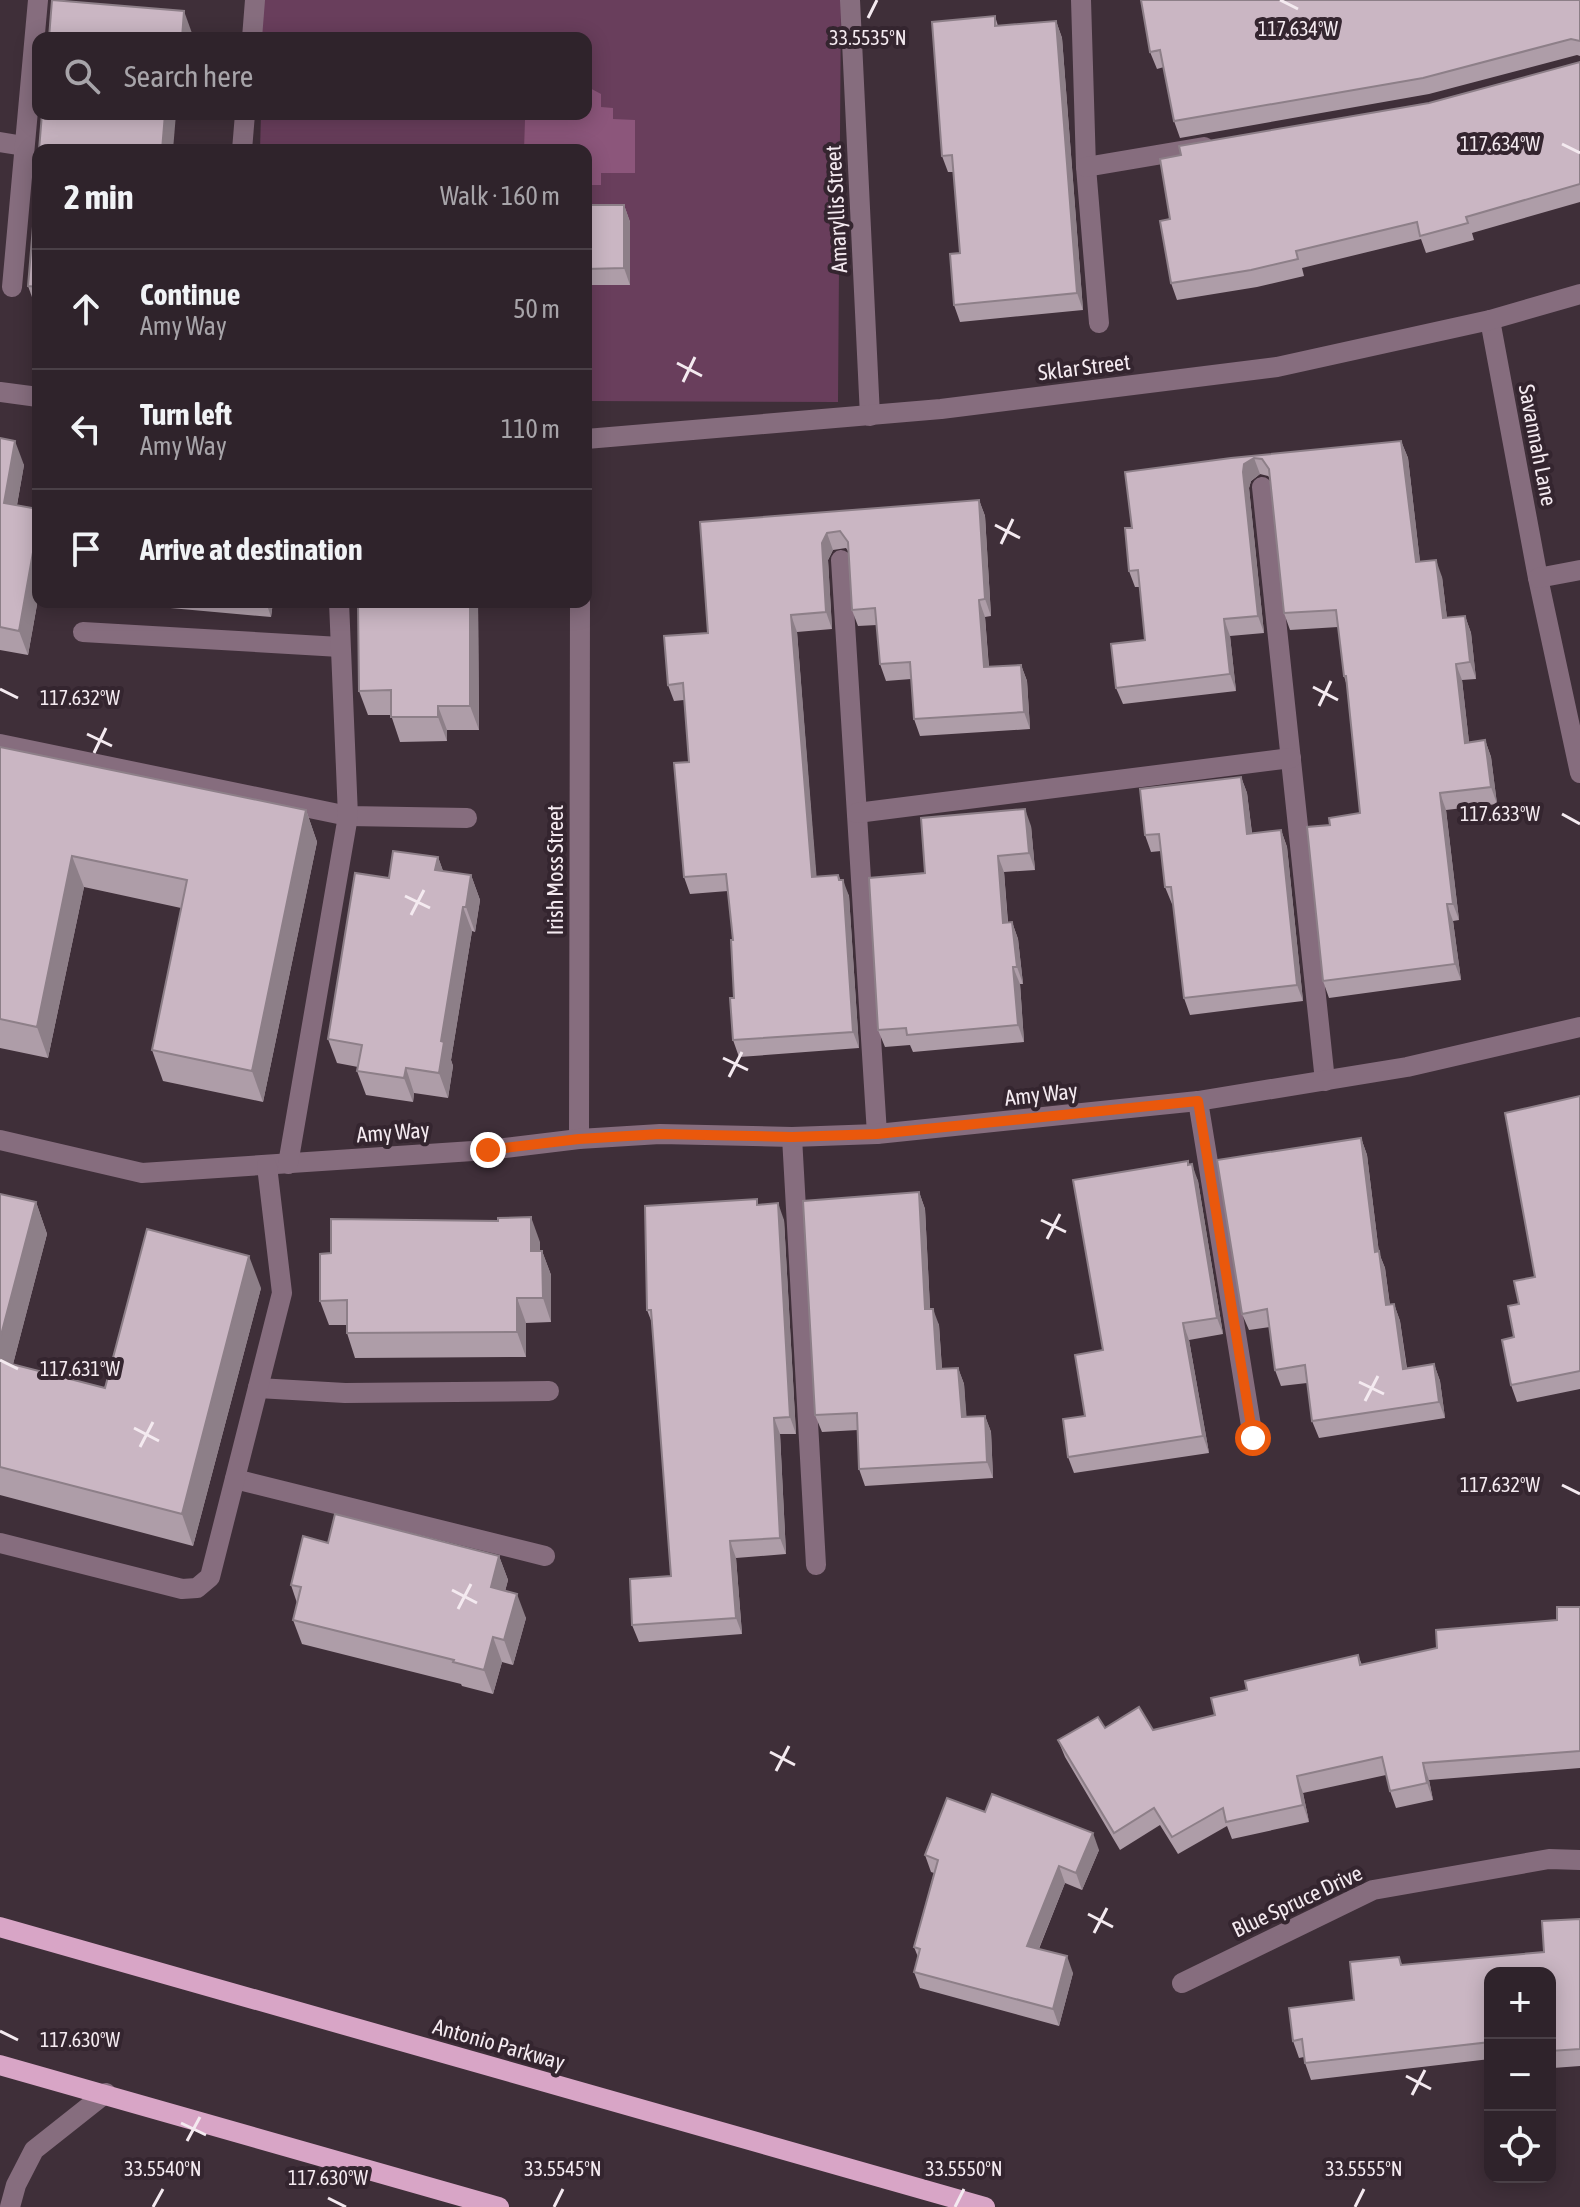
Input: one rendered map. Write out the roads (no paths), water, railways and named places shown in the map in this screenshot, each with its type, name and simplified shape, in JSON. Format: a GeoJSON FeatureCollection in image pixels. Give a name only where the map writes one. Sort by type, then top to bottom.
{"type":"FeatureCollection","features":[{"type":"Feature","properties":{"kind":"main road","name":"Antonio Parkway"},"geometry":{"type":"LineString","coordinates":[[0,1927],[985,2207]]}},
{"type":"Feature","properties":{"kind":"main road"},"geometry":{"type":"LineString","coordinates":[[0,2065],[499,2207]]}},
{"type":"Feature","properties":{"kind":"street"},"geometry":{"type":"LineString","coordinates":[[35,32],[38,0]]}},
{"type":"Feature","properties":{"kind":"street"},"geometry":{"type":"LineString","coordinates":[[252,32],[255,0]]}},
{"type":"Feature","properties":{"kind":"street","name":"Amaryllis Street"},"geometry":{"type":"LineString","coordinates":[[850,0],[870,416]]}},
{"type":"Feature","properties":{"kind":"street"},"geometry":{"type":"LineString","coordinates":[[1081,0],[1086,167],[1099,323]]}},
{"type":"Feature","properties":{"kind":"street"},"geometry":{"type":"LineString","coordinates":[[12,287],[32,63]]}},
{"type":"Feature","properties":{"kind":"street"},"geometry":{"type":"LineString","coordinates":[[242,144],[244,120]]}},
{"type":"Feature","properties":{"kind":"street"},"geometry":{"type":"LineString","coordinates":[[0,142],[24,146]]}},
{"type":"Feature","properties":{"kind":"street"},"geometry":{"type":"LineString","coordinates":[[1086,167],[1228,143]]}},
{"type":"Feature","properties":{"kind":"street","name":"Sklar Street"},"geometry":{"type":"LineString","coordinates":[[592,439],[870,416],[1277,367],[1490,320],[1580,294]]}},
{"type":"Feature","properties":{"kind":"street","name":"Savannah Lane"},"geometry":{"type":"LineString","coordinates":[[1490,320],[1538,578],[1580,773]]}},
{"type":"Feature","properties":{"kind":"street"},"geometry":{"type":"LineString","coordinates":[[0,392],[32,396]]}},
{"type":"Feature","properties":{"kind":"street"},"geometry":{"type":"LineString","coordinates":[[1262,487],[1325,1081]]}},
{"type":"Feature","properties":{"kind":"street"},"geometry":{"type":"LineString","coordinates":[[841,560],[877,1134]]}},
{"type":"Feature","properties":{"kind":"street"},"geometry":{"type":"LineString","coordinates":[[1538,578],[1580,570]]}},
{"type":"Feature","properties":{"kind":"street"},"geometry":{"type":"LineString","coordinates":[[288,1164],[348,816],[339,608]]}},
{"type":"Feature","properties":{"kind":"street","name":"Irish Moss Street"},"geometry":{"type":"LineString","coordinates":[[579,1139],[580,608]]}},
{"type":"Feature","properties":{"kind":"street"},"geometry":{"type":"LineString","coordinates":[[83,632],[340,647]]}},
{"type":"Feature","properties":{"kind":"street"},"geometry":{"type":"LineString","coordinates":[[0,744],[348,816],[467,818]]}},
{"type":"Feature","properties":{"kind":"street"},"geometry":{"type":"LineString","coordinates":[[857,813],[1291,758]]}},
{"type":"Feature","properties":{"kind":"street","name":"Amy Way"},"geometry":{"type":"LineString","coordinates":[[0,1140],[142,1173],[488,1150],[579,1139],[660,1134],[792,1137],[877,1134],[1198,1101],[1407,1067],[1580,1027]]}},
{"type":"Feature","properties":{"kind":"street"},"geometry":{"type":"LineString","coordinates":[[1198,1101],[1253,1438]]}},
{"type":"Feature","properties":{"kind":"street"},"geometry":{"type":"LineString","coordinates":[[792,1137],[816,1565]]}},
{"type":"Feature","properties":{"kind":"street"},"geometry":{"type":"LineString","coordinates":[[0,1543],[182,1589],[197,1588],[210,1577],[282,1293],[267,1166]]}},
{"type":"Feature","properties":{"kind":"street"},"geometry":{"type":"LineString","coordinates":[[258,1388],[345,1393],[549,1391]]}},
{"type":"Feature","properties":{"kind":"street"},"geometry":{"type":"LineString","coordinates":[[235,1479],[545,1556]]}},
{"type":"Feature","properties":{"kind":"street","name":"Blue Spruce Drive"},"geometry":{"type":"LineString","coordinates":[[1182,1983],[1373,1890],[1549,1859],[1580,1860]]}},
{"type":"Feature","properties":{"kind":"street"},"geometry":{"type":"LineString","coordinates":[[10,2207],[16,2185],[34,2150],[106,2093]]}}]}
